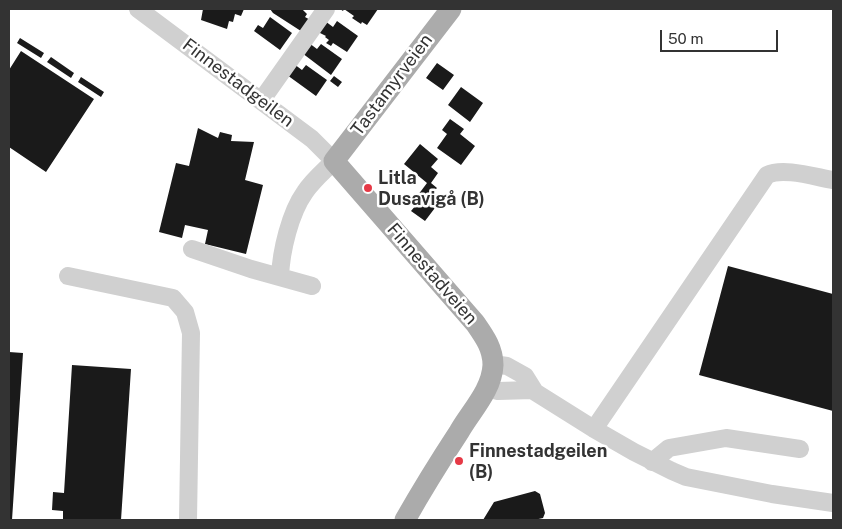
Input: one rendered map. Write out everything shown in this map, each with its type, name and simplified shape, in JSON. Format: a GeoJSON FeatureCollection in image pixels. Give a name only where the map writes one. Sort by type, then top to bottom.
{"type":"FeatureCollection","features":[{"type":"Feature","properties":{"kind":"main road","name":"Tastamyrveien"},"geometry":{"type":"LineString","coordinates":[[334,161],[450,9]]}},
{"type":"Feature","properties":{"kind":"main road","name":"Finnestadveien"},"geometry":{"type":"LineString","coordinates":[[334,161],[475,323],[485,336],[491,349],[493,364]]}},
{"type":"Feature","properties":{"kind":"main road"},"geometry":{"type":"LineString","coordinates":[[405,520],[487,388],[493,364]]}},
{"type":"Feature","properties":{"kind":"street","name":"Finnestadgeilen"},"geometry":{"type":"LineString","coordinates":[[138,9],[312,139],[334,161]]}},
{"type":"Feature","properties":{"kind":"street"},"geometry":{"type":"LineString","coordinates":[[261,101],[326,9]]}},
{"type":"Feature","properties":{"kind":"street"},"geometry":{"type":"LineString","coordinates":[[280,277],[281,263],[294,211],[304,193],[334,161]]}},
{"type":"Feature","properties":{"kind":"street"},"geometry":{"type":"LineString","coordinates":[[594,429],[767,176],[776,172],[785,172],[833,180]]}},
{"type":"Feature","properties":{"kind":"street"},"geometry":{"type":"LineString","coordinates":[[192,249],[251,269],[312,286]]}},
{"type":"Feature","properties":{"kind":"street"},"geometry":{"type":"LineString","coordinates":[[68,276],[173,298],[185,312],[191,333],[188,520]]}},
{"type":"Feature","properties":{"kind":"street"},"geometry":{"type":"LineString","coordinates":[[493,364],[507,366],[525,376],[533,390],[594,429],[652,462],[686,477],[772,494],[833,503]]}},
{"type":"Feature","properties":{"kind":"street"},"geometry":{"type":"LineString","coordinates":[[487,388],[498,391],[533,390]]}},
{"type":"Feature","properties":{"kind":"street"},"geometry":{"type":"LineString","coordinates":[[652,462],[669,448],[726,438],[800,450]]}},
{"type":"Feature","properties":{"kind":"building"},"geometry":{"type":"Polygon","coordinates":[[[203,9],[244,9],[241,16],[235,14],[233,22],[229,21],[227,29],[201,20],[203,9]]]}},
{"type":"Feature","properties":{"kind":"building"},"geometry":{"type":"Polygon","coordinates":[[[270,9],[302,9],[307,14],[305,17],[312,21],[304,33],[273,13],[270,9]]]}},
{"type":"Feature","properties":{"kind":"building"},"geometry":{"type":"Polygon","coordinates":[[[344,9],[378,9],[367,25],[362,22],[361,24],[352,18],[354,16],[344,9]]]}},
{"type":"Feature","properties":{"kind":"building"},"geometry":{"type":"Polygon","coordinates":[[[270,17],[292,33],[280,50],[254,31],[258,25],[263,28],[270,17]]]}},
{"type":"Feature","properties":{"kind":"building"},"geometry":{"type":"Polygon","coordinates":[[[325,21],[333,27],[337,21],[358,36],[347,52],[333,43],[331,46],[326,43],[329,40],[318,32],[325,21]]]}},
{"type":"Feature","properties":{"kind":"building"},"geometry":{"type":"Polygon","coordinates":[[[20,38],[44,53],[41,58],[17,43],[20,38]]]}},
{"type":"Feature","properties":{"kind":"building"},"geometry":{"type":"Polygon","coordinates":[[[309,43],[317,49],[321,44],[342,59],[331,75],[302,53],[309,43]]]}},
{"type":"Feature","properties":{"kind":"building"},"geometry":{"type":"Polygon","coordinates":[[[21,51],[94,99],[46,172],[9,147],[9,70],[21,51]]]}},
{"type":"Feature","properties":{"kind":"building"},"geometry":{"type":"Polygon","coordinates":[[[51,57],[74,73],[71,78],[47,62],[51,57]]]}},
{"type":"Feature","properties":{"kind":"building"},"geometry":{"type":"Polygon","coordinates":[[[437,63],[454,75],[443,90],[426,78],[437,63]]]}},
{"type":"Feature","properties":{"kind":"building"},"geometry":{"type":"Polygon","coordinates":[[[294,64],[302,70],[306,65],[327,80],[316,96],[287,75],[294,64]]]}},
{"type":"Feature","properties":{"kind":"building"},"geometry":{"type":"Polygon","coordinates":[[[334,76],[342,82],[338,87],[330,81],[334,76]]]}},
{"type":"Feature","properties":{"kind":"building"},"geometry":{"type":"Polygon","coordinates":[[[81,77],[104,92],[101,97],[78,82],[81,77]]]}},
{"type":"Feature","properties":{"kind":"building"},"geometry":{"type":"Polygon","coordinates":[[[461,87],[483,103],[470,122],[448,105],[461,87]]]}},
{"type":"Feature","properties":{"kind":"building"},"geometry":{"type":"Polygon","coordinates":[[[450,119],[464,129],[460,134],[475,146],[461,165],[437,148],[447,134],[442,130],[450,119]]]}},
{"type":"Feature","properties":{"kind":"building"},"geometry":{"type":"Polygon","coordinates":[[[198,128],[218,138],[220,132],[232,135],[231,141],[254,142],[245,180],[263,185],[246,254],[205,244],[208,230],[185,225],[182,238],[159,232],[176,163],[189,166],[198,128]]]}},
{"type":"Feature","properties":{"kind":"building"},"geometry":{"type":"Polygon","coordinates":[[[420,144],[438,159],[431,167],[438,173],[431,183],[437,188],[432,193],[441,200],[425,221],[411,211],[416,205],[412,203],[427,183],[404,164],[420,144]]]}},
{"type":"Feature","properties":{"kind":"building"},"geometry":{"type":"Polygon","coordinates":[[[728,266],[833,294],[833,411],[699,375],[728,266]]]}},
{"type":"Feature","properties":{"kind":"building"},"geometry":{"type":"Polygon","coordinates":[[[9,352],[23,353],[12,520],[9,520],[9,352]]]}},
{"type":"Feature","properties":{"kind":"building"},"geometry":{"type":"Polygon","coordinates":[[[72,365],[131,369],[121,520],[63,520],[63,511],[52,510],[53,492],[64,493],[72,365]]]}},
{"type":"Feature","properties":{"kind":"building"},"geometry":{"type":"Polygon","coordinates":[[[535,491],[540,494],[545,513],[543,518],[534,520],[483,520],[494,502],[535,491]]]}},
{"type":"Feature","properties":{"kind":"place","name":"Litla Dusavigå (B)"},"geometry":{"type":"Point","coordinates":[368,188]}},
{"type":"Feature","properties":{"kind":"place","name":"Finnestadgeilen (B)"},"geometry":{"type":"Point","coordinates":[459,461]}}]}
